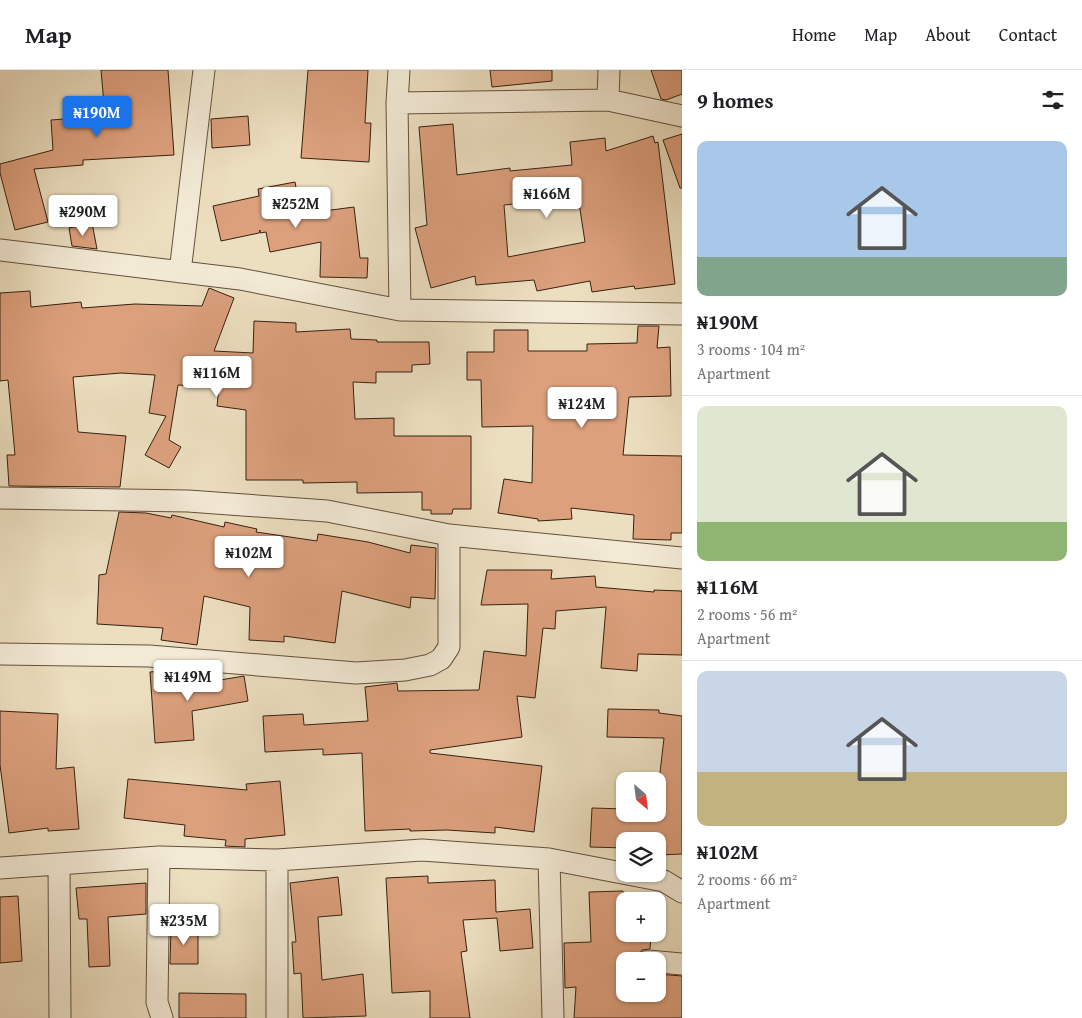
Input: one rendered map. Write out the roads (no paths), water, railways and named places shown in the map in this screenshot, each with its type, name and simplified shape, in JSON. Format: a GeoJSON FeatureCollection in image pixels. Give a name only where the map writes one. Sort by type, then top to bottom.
{"type":"FeatureCollection","features":[{"type":"Feature","properties":{"kind":"street"},"geometry":{"type":"LineString","coordinates":[[180,272],[204,70]]}},
{"type":"Feature","properties":{"kind":"street"},"geometry":{"type":"LineString","coordinates":[[399,70],[397,102],[400,310]]}},
{"type":"Feature","properties":{"kind":"street"},"geometry":{"type":"LineString","coordinates":[[608,100],[609,70]]}},
{"type":"Feature","properties":{"kind":"street"},"geometry":{"type":"LineString","coordinates":[[397,102],[608,100],[682,116]]}},
{"type":"Feature","properties":{"kind":"street"},"geometry":{"type":"LineString","coordinates":[[0,250],[240,279],[400,310],[682,314]]}},
{"type":"Feature","properties":{"kind":"street"},"geometry":{"type":"LineString","coordinates":[[0,498],[188,500],[326,511],[449,535],[682,558]]}},
{"type":"Feature","properties":{"kind":"street"},"geometry":{"type":"LineString","coordinates":[[0,654],[149,656],[356,673],[405,670],[430,665],[441,659],[449,647],[449,535]]}},
{"type":"Feature","properties":{"kind":"street"},"geometry":{"type":"LineString","coordinates":[[0,868],[160,857],[277,860],[422,850],[549,859],[664,881],[682,892]]}},
{"type":"Feature","properties":{"kind":"street"},"geometry":{"type":"LineString","coordinates":[[160,857],[157,1002],[162,1018]]}},
{"type":"Feature","properties":{"kind":"street"},"geometry":{"type":"LineString","coordinates":[[549,859],[553,1018]]}},
{"type":"Feature","properties":{"kind":"street"},"geometry":{"type":"LineString","coordinates":[[277,860],[277,1018]]}},
{"type":"Feature","properties":{"kind":"street"},"geometry":{"type":"LineString","coordinates":[[59,864],[60,1018]]}},
{"type":"Feature","properties":{"kind":"street"},"geometry":{"type":"LineString","coordinates":[[666,963],[682,964]]}}]}
